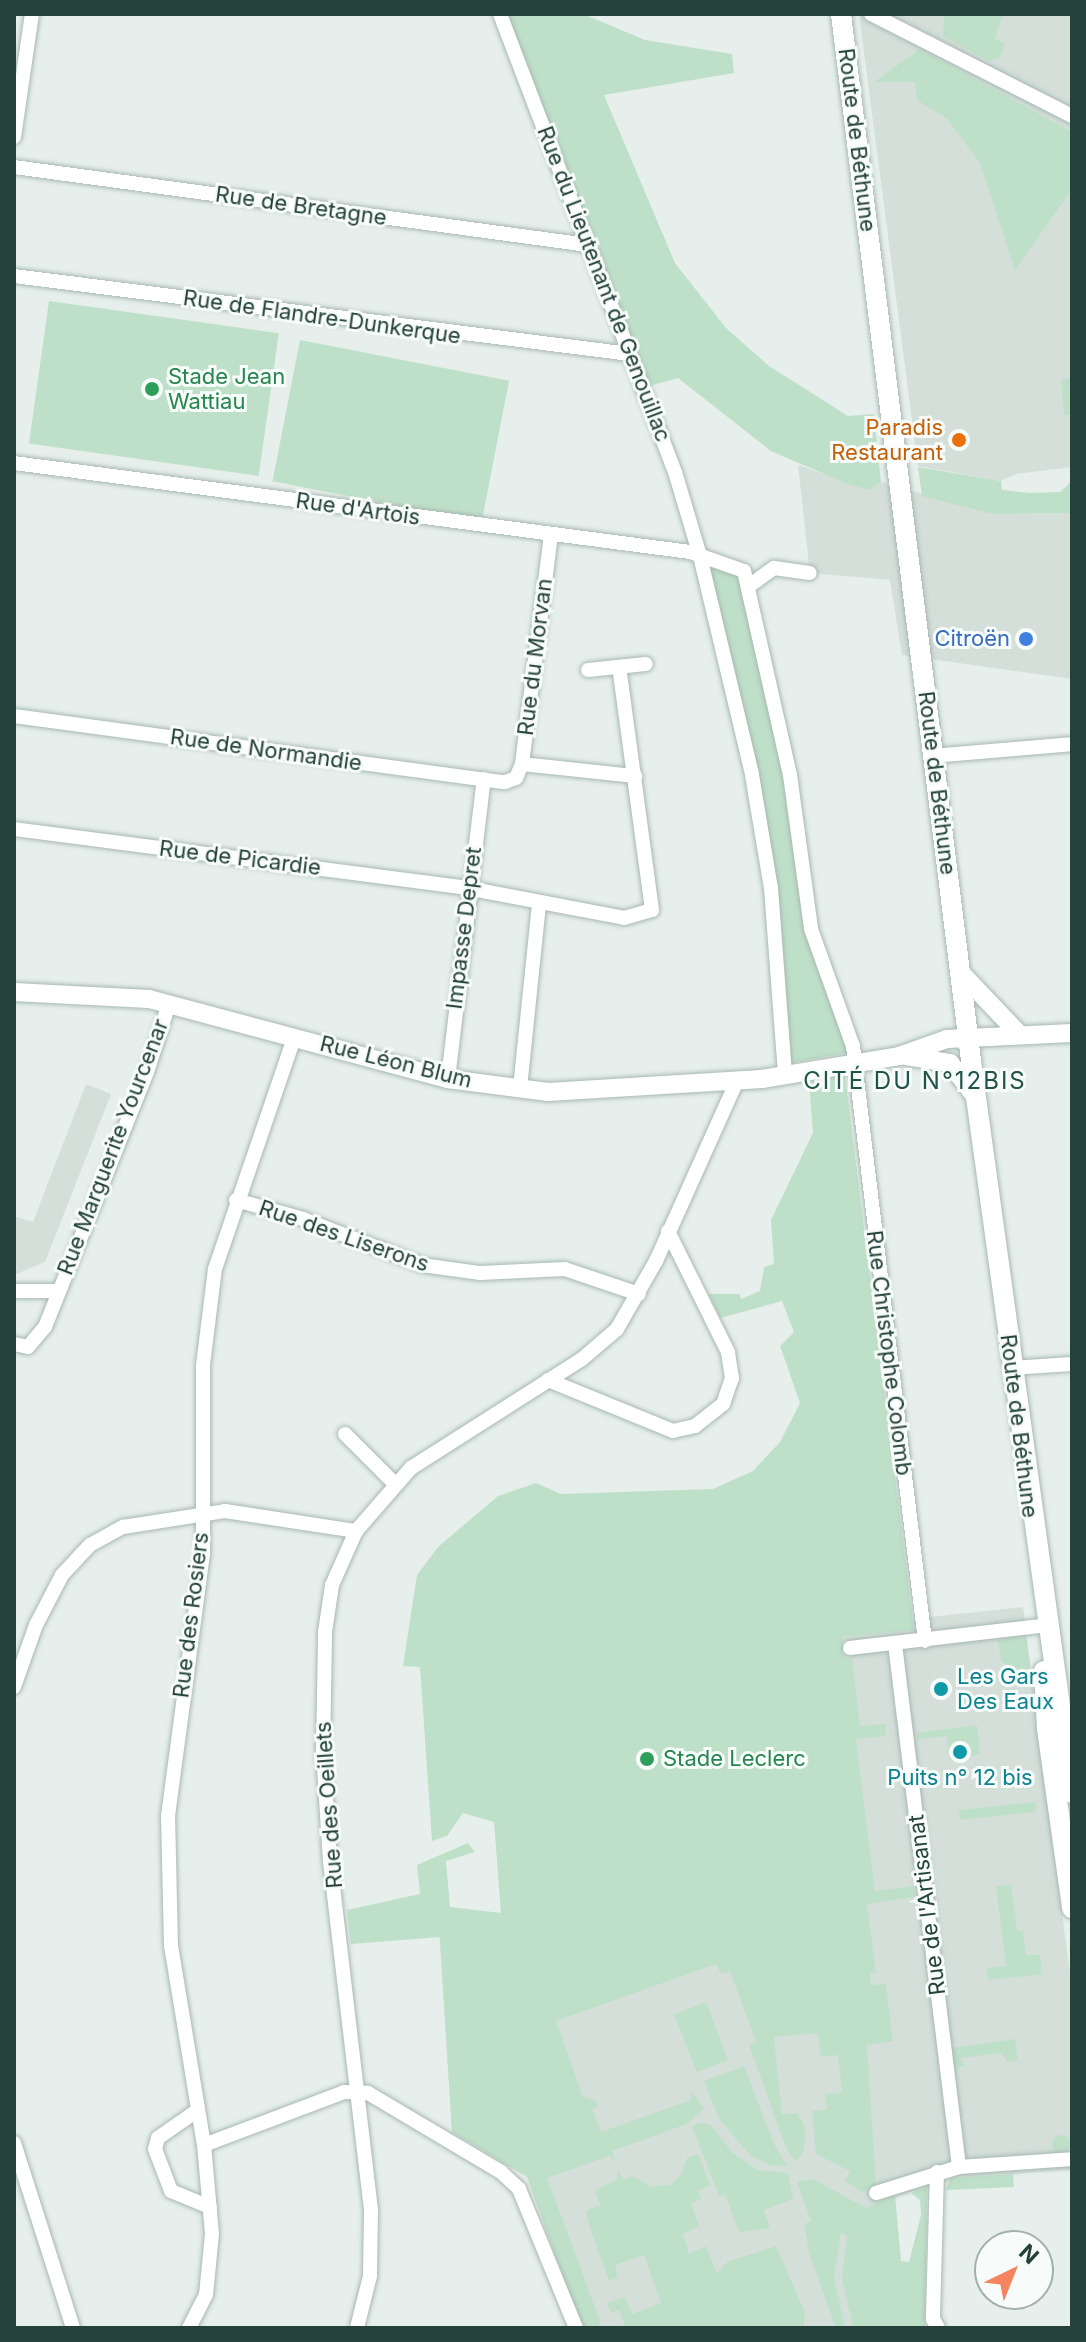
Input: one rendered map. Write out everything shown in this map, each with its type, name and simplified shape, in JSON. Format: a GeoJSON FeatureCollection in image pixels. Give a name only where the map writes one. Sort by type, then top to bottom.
{"type":"FeatureCollection","features":[{"type":"Feature","properties":{"kind":"main road","name":"Route de Béthune"},"geometry":{"type":"LineString","coordinates":[[841,14],[968,1036],[1036,1552],[1033,1572],[1045,1625],[1067,1780],[1072,1908]]}},
{"type":"Feature","properties":{"kind":"street"},"geometry":{"type":"LineString","coordinates":[[14,137],[32,14]]}},
{"type":"Feature","properties":{"kind":"street","name":"Rue du Lieutenant de Genouillac"},"geometry":{"type":"LineString","coordinates":[[500,14],[630,354],[700,556],[749,760],[771,888],[785,1076]]}},
{"type":"Feature","properties":{"kind":"street"},"geometry":{"type":"LineString","coordinates":[[871,14],[1072,116]]}},
{"type":"Feature","properties":{"kind":"street","name":"Rue de Bretagne"},"geometry":{"type":"LineString","coordinates":[[14,167],[588,245]]}},
{"type":"Feature","properties":{"kind":"street","name":"Rue de Flandre-Dunkerque"},"geometry":{"type":"LineString","coordinates":[[14,276],[630,354]]}},
{"type":"Feature","properties":{"kind":"street","name":"Rue d'Artois"},"geometry":{"type":"LineString","coordinates":[[14,463],[700,556]]}},
{"type":"Feature","properties":{"kind":"street","name":"Rue du Morvan"},"geometry":{"type":"LineString","coordinates":[[519,771],[551,535]]}},
{"type":"Feature","properties":{"kind":"street"},"geometry":{"type":"LineString","coordinates":[[700,556],[737,564],[749,586],[790,775],[811,929],[853,1046],[854,1065]]}},
{"type":"Feature","properties":{"kind":"street"},"geometry":{"type":"LineString","coordinates":[[749,586],[774,568],[810,573]]}},
{"type":"Feature","properties":{"kind":"street"},"geometry":{"type":"LineString","coordinates":[[588,670],[646,664]]}},
{"type":"Feature","properties":{"kind":"street"},"geometry":{"type":"LineString","coordinates":[[619,667],[635,776]]}},
{"type":"Feature","properties":{"kind":"street","name":"Rue de Normandie"},"geometry":{"type":"LineString","coordinates":[[14,716],[484,779],[519,771],[635,776]]}},
{"type":"Feature","properties":{"kind":"street"},"geometry":{"type":"LineString","coordinates":[[933,756],[1072,744]]}},
{"type":"Feature","properties":{"kind":"street","name":"Rue de Picardie"},"geometry":{"type":"LineString","coordinates":[[14,829],[467,888],[624,918],[652,910],[635,776]]}},
{"type":"Feature","properties":{"kind":"street","name":"Impasse Depret"},"geometry":{"type":"LineString","coordinates":[[448,1079],[467,888],[484,779]]}},
{"type":"Feature","properties":{"kind":"street"},"geometry":{"type":"LineString","coordinates":[[520,1088],[539,903]]}},
{"type":"Feature","properties":{"kind":"street"},"geometry":{"type":"LineString","coordinates":[[962,974],[1017,1032]]}},
{"type":"Feature","properties":{"kind":"street","name":"Rue Léon Blum"},"geometry":{"type":"LineString","coordinates":[[14,992],[105,994],[169,1004],[448,1079],[520,1088],[632,1090],[737,1081],[854,1065],[968,1036],[1017,1032],[1072,1033]]}},
{"type":"Feature","properties":{"kind":"street","name":"Rue Marguerite Yourcenar"},"geometry":{"type":"LineString","coordinates":[[14,1344],[28,1347],[40,1336],[147,1072],[169,1004]]}},
{"type":"Feature","properties":{"kind":"street","name":"Rue des Rosiers"},"geometry":{"type":"LineString","coordinates":[[189,2328],[206,2295],[211,2270],[210,2207],[204,2145],[171,1946],[168,1839],[175,1734],[198,1593],[203,1515],[202,1396],[208,1313],[236,1200],[295,1036]]}},
{"type":"Feature","properties":{"kind":"street"},"geometry":{"type":"LineString","coordinates":[[899,1056],[950,1063],[977,1099]]}},
{"type":"Feature","properties":{"kind":"street","name":"Rue Christophe Colomb"},"geometry":{"type":"LineString","coordinates":[[854,1065],[925,1641]]}},
{"type":"Feature","properties":{"kind":"street","name":"Rue des Oeillets"},"geometry":{"type":"LineString","coordinates":[[357,2328],[372,2240],[323,1752],[327,1602],[356,1531],[394,1483],[607,1339],[639,1294],[737,1081]]}},
{"type":"Feature","properties":{"kind":"street","name":"Rue des Liserons"},"geometry":{"type":"LineString","coordinates":[[236,1200],[303,1219],[422,1265],[480,1273],[565,1269],[639,1294]]}},
{"type":"Feature","properties":{"kind":"street"},"geometry":{"type":"LineString","coordinates":[[548,1380],[673,1431],[695,1426],[723,1404],[732,1378],[728,1352],[668,1231]]}},
{"type":"Feature","properties":{"kind":"street","name":"Rue Marguerite Yourcenar"},"geometry":{"type":"LineString","coordinates":[[14,1291],[57,1291]]}},
{"type":"Feature","properties":{"kind":"street"},"geometry":{"type":"LineString","coordinates":[[1011,1368],[1072,1364]]}},
{"type":"Feature","properties":{"kind":"street"},"geometry":{"type":"LineString","coordinates":[[345,1434],[394,1483]]}},
{"type":"Feature","properties":{"kind":"street"},"geometry":{"type":"LineString","coordinates":[[14,1687],[49,1597],[82,1552],[123,1527],[225,1511],[356,1531]]}},
{"type":"Feature","properties":{"kind":"street"},"geometry":{"type":"LineString","coordinates":[[850,1648],[1045,1625]]}},
{"type":"Feature","properties":{"kind":"street","name":"Rue de l'Artisanat"},"geometry":{"type":"LineString","coordinates":[[895,1644],[959,2167]]}},
{"type":"Feature","properties":{"kind":"street"},"geometry":{"type":"LineString","coordinates":[[204,2145],[358,2091],[501,2172],[519,2189],[576,2328]]}},
{"type":"Feature","properties":{"kind":"street"},"geometry":{"type":"LineString","coordinates":[[198,2110],[158,2138],[155,2149],[171,2191],[210,2207]]}},
{"type":"Feature","properties":{"kind":"street"},"geometry":{"type":"LineString","coordinates":[[14,2143],[73,2328]]}},
{"type":"Feature","properties":{"kind":"street"},"geometry":{"type":"LineString","coordinates":[[876,2193],[959,2167],[1072,2159]]}},
{"type":"Feature","properties":{"kind":"street"},"geometry":{"type":"LineString","coordinates":[[937,2172],[933,2319],[938,2328]]}},
{"type":"Feature","properties":{"kind":"shaded area"},"geometry":{"type":"Polygon","coordinates":[[[859,14],[1072,14],[1072,467],[1016,474],[1001,481],[918,466],[859,14]]]}},
{"type":"Feature","properties":{"kind":"shaded area"},"geometry":{"type":"Polygon","coordinates":[[[798,465],[868,490],[881,482],[993,514],[1072,513],[1072,679],[902,655],[890,580],[810,573],[798,465]]]}},
{"type":"Feature","properties":{"kind":"shaded area"},"geometry":{"type":"Polygon","coordinates":[[[86,1084],[111,1094],[45,1262],[14,1275],[14,1216],[33,1222],[86,1084]]]}},
{"type":"Feature","properties":{"kind":"shaded area"},"geometry":{"type":"Polygon","coordinates":[[[1023,1607],[1072,1990],[1072,2170],[950,2178],[867,2208],[871,2328],[582,2328],[527,2177],[452,2132],[439,1931],[855,1865],[843,1637],[914,1629],[913,1619],[1023,1607]]]}},
{"type":"Feature","properties":{"kind":"green space"},"geometry":{"type":"Polygon","coordinates":[[[507,14],[583,14],[645,40],[732,54],[734,73],[604,95],[675,263],[726,328],[769,366],[848,416],[874,414],[881,482],[869,490],[847,484],[771,451],[678,378],[649,386],[507,14]]]}},
{"type":"Feature","properties":{"kind":"green space"},"geometry":{"type":"Polygon","coordinates":[[[944,14],[1003,14],[995,39],[1005,43],[1000,58],[989,61],[943,36],[944,14]]]}},
{"type":"Feature","properties":{"kind":"green space"},"geometry":{"type":"Polygon","coordinates":[[[920,49],[1072,132],[1072,189],[1015,270],[980,163],[947,119],[917,100],[915,82],[874,82],[920,49]]]}},
{"type":"Feature","properties":{"kind":"green space","name":"Stade Jean Wattiau"},"geometry":{"type":"Polygon","coordinates":[[[49,301],[279,333],[259,476],[29,444],[49,301]]]}},
{"type":"Feature","properties":{"kind":"green space","name":"Stade Jean Wattiau"},"geometry":{"type":"Polygon","coordinates":[[[300,340],[509,381],[482,522],[273,481],[300,340]]]}},
{"type":"Feature","properties":{"kind":"green space"},"geometry":{"type":"Polygon","coordinates":[[[1072,378],[1072,415],[1064,415],[1061,379],[1072,378]]]}},
{"type":"Feature","properties":{"kind":"green space"},"geometry":{"type":"Polygon","coordinates":[[[918,467],[1001,481],[1002,490],[1029,493],[1060,492],[1072,481],[1072,513],[993,514],[922,496],[918,467]]]}},
{"type":"Feature","properties":{"kind":"green space"},"geometry":{"type":"Polygon","coordinates":[[[728,562],[753,596],[811,929],[853,1052],[784,1064],[771,888],[702,567],[728,562]]]}},
{"type":"Feature","properties":{"kind":"green space"},"geometry":{"type":"Polygon","coordinates":[[[845,1075],[914,1630],[843,1637],[844,1658],[852,1658],[860,1726],[885,1724],[886,1736],[856,1739],[875,1891],[913,1886],[915,1897],[867,1904],[876,1973],[870,1973],[871,1985],[886,1984],[893,2041],[867,2045],[876,2187],[862,2192],[845,2181],[850,2171],[816,2154],[812,2111],[827,2109],[825,2094],[842,2093],[838,2055],[821,2057],[818,2033],[774,2037],[782,2114],[797,2113],[805,2127],[804,2151],[796,2161],[787,2150],[749,2045],[756,2042],[730,1971],[721,1974],[716,1964],[556,2021],[583,2097],[595,2100],[598,2106],[592,2109],[601,2132],[691,2100],[691,2091],[704,2108],[687,2124],[612,2151],[616,2162],[609,2156],[547,2178],[599,2318],[600,2328],[582,2328],[527,2177],[452,2132],[440,1937],[351,1944],[347,1910],[420,1894],[417,1865],[468,1843],[475,1852],[446,1861],[450,1907],[501,1913],[494,1822],[463,1813],[447,1836],[432,1841],[420,1667],[403,1666],[417,1575],[438,1547],[498,1496],[536,1483],[561,1494],[713,1489],[753,1471],[780,1442],[800,1403],[780,1346],[794,1332],[782,1301],[720,1318],[709,1294],[740,1294],[741,1299],[760,1291],[764,1267],[774,1264],[771,1220],[813,1133],[809,1082],[845,1075]]]}},
{"type":"Feature","properties":{"kind":"green space"},"geometry":{"type":"Polygon","coordinates":[[[1026,1637],[1032,1679],[1001,1661],[998,1640],[1026,1637]]]}},
{"type":"Feature","properties":{"kind":"green space"},"geometry":{"type":"Polygon","coordinates":[[[977,1725],[980,1754],[950,1760],[946,1736],[917,1739],[917,1733],[977,1725]]]}},
{"type":"Feature","properties":{"kind":"green space"},"geometry":{"type":"Polygon","coordinates":[[[1035,1802],[1036,1812],[959,1820],[958,1810],[1035,1802]]]}},
{"type":"Feature","properties":{"kind":"green space"},"geometry":{"type":"Polygon","coordinates":[[[1011,1885],[1017,1930],[1023,1931],[1026,1955],[1040,1955],[1042,1974],[988,1980],[987,1968],[1006,1966],[996,1886],[1011,1885]]]}},
{"type":"Feature","properties":{"kind":"green space"},"geometry":{"type":"Polygon","coordinates":[[[706,2002],[728,2060],[696,2072],[674,2014],[706,2002]]]}},
{"type":"Feature","properties":{"kind":"green space"},"geometry":{"type":"Polygon","coordinates":[[[1015,2039],[1018,2061],[1008,2062],[1001,2053],[960,2058],[965,2066],[955,2068],[952,2048],[1015,2039]]]}},
{"type":"Feature","properties":{"kind":"green space"},"geometry":{"type":"Polygon","coordinates":[[[744,2066],[774,2144],[787,2166],[769,2165],[750,2155],[719,2119],[704,2081],[744,2066]]]}},
{"type":"Feature","properties":{"kind":"green space"},"geometry":{"type":"Polygon","coordinates":[[[710,2124],[732,2152],[757,2170],[788,2173],[793,2199],[764,2210],[770,2228],[739,2232],[725,2194],[719,2196],[692,2126],[710,2124]]]}},
{"type":"Feature","properties":{"kind":"green space"},"geometry":{"type":"Polygon","coordinates":[[[1061,2135],[1070,2144],[1061,2153],[1052,2144],[1061,2135]]]}},
{"type":"Feature","properties":{"kind":"green space"},"geometry":{"type":"Polygon","coordinates":[[[698,2154],[710,2186],[698,2190],[701,2199],[691,2203],[699,2226],[683,2234],[689,2254],[706,2246],[717,2274],[727,2262],[776,2246],[805,2313],[804,2328],[626,2328],[619,2310],[611,2313],[607,2303],[625,2297],[632,2314],[661,2303],[644,2255],[615,2265],[618,2277],[609,2281],[587,2219],[587,2210],[600,2205],[595,2191],[617,2179],[618,2170],[623,2180],[633,2176],[651,2187],[670,2185],[681,2175],[687,2158],[698,2154]]]}},
{"type":"Feature","properties":{"kind":"green space"},"geometry":{"type":"Polygon","coordinates":[[[1013,2174],[1014,2187],[946,2190],[950,2178],[1013,2174]]]}},
{"type":"Feature","properties":{"kind":"green space"},"geometry":{"type":"Polygon","coordinates":[[[813,2179],[866,2208],[895,2195],[901,2261],[909,2262],[921,2215],[920,2200],[911,2193],[927,2186],[925,2328],[853,2328],[842,2277],[847,2236],[841,2232],[834,2277],[845,2328],[836,2328],[809,2253],[804,2224],[811,2221],[797,2182],[813,2179]]]}},
{"type":"Feature","properties":{"kind":"place","name":"Stade Jean Wattiau"},"geometry":{"type":"Point","coordinates":[152,389]}},
{"type":"Feature","properties":{"kind":"place","name":"Paradis Restaurant"},"geometry":{"type":"Point","coordinates":[959,440]}},
{"type":"Feature","properties":{"kind":"place","name":"Citroën"},"geometry":{"type":"Point","coordinates":[1026,639]}},
{"type":"Feature","properties":{"kind":"place","name":"Les Gars Des Eaux"},"geometry":{"type":"Point","coordinates":[941,1689]}},
{"type":"Feature","properties":{"kind":"place","name":"Puits n° 12 bis"},"geometry":{"type":"Point","coordinates":[960,1752]}},
{"type":"Feature","properties":{"kind":"place","name":"Stade Leclerc"},"geometry":{"type":"Point","coordinates":[647,1759]}},
{"type":"Feature","properties":{"kind":"district","name":"CITÉ DU N°12BIS"},"geometry":{"type":"Point","coordinates":[915,1081]}}]}
